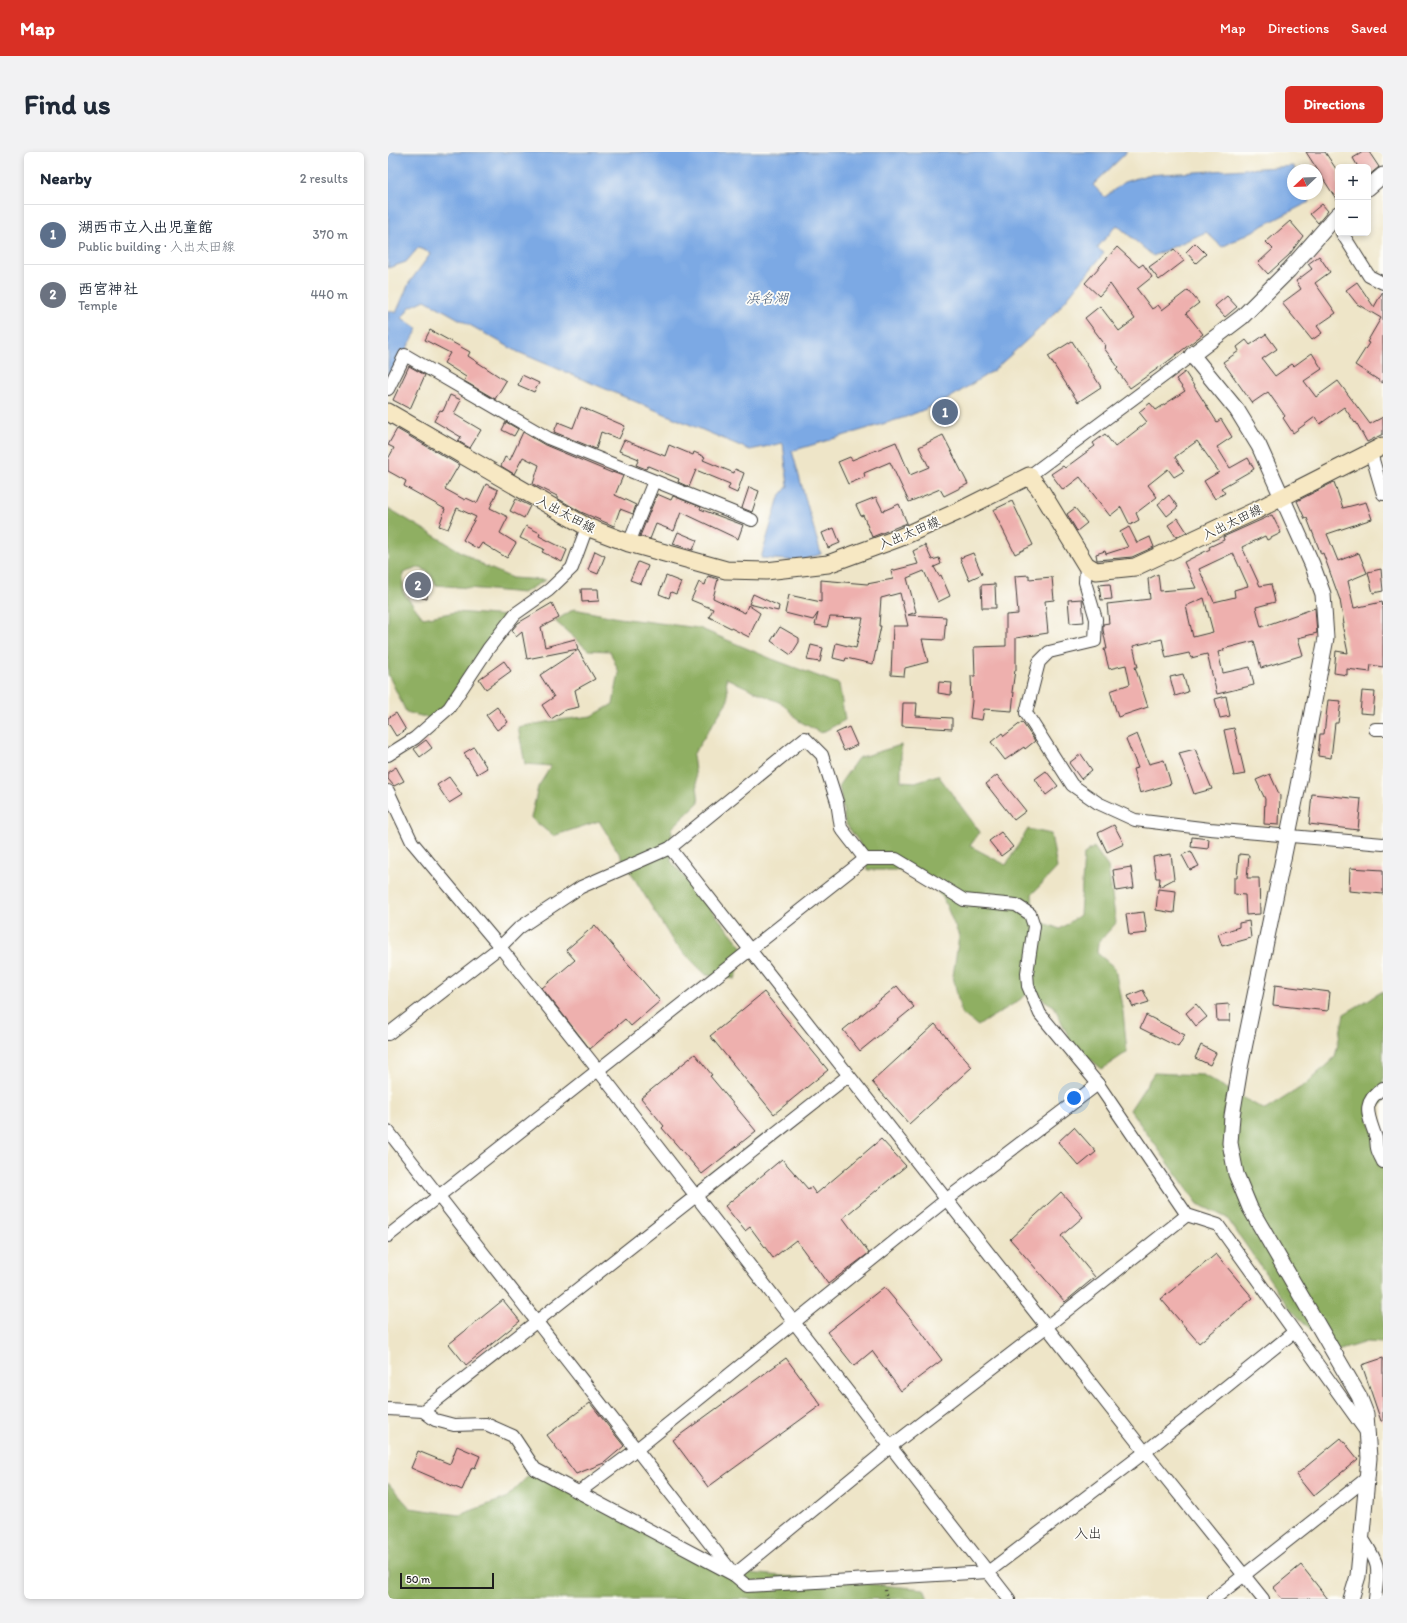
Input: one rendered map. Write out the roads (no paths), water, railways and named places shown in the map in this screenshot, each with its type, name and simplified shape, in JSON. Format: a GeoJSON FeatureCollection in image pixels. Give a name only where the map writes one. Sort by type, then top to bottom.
{"type":"FeatureCollection","features":[{"type":"Feature","properties":{"kind":"main road","name":"入出太田線"},"geometry":{"type":"LineString","coordinates":[[388,412],[587,527],[629,542],[726,570],[766,571],[828,564],[899,538],[957,512],[1029,476]]}},
{"type":"Feature","properties":{"kind":"main road","name":"入出太田線"},"geometry":{"type":"LineString","coordinates":[[1086,565],[1096,571],[1135,567],[1281,498],[1377,449]]}},
{"type":"Feature","properties":{"kind":"main road"},"geometry":{"type":"LineString","coordinates":[[1029,476],[1039,488],[1086,565]]}},
{"type":"Feature","properties":{"kind":"street"},"geometry":{"type":"LineString","coordinates":[[1371,185],[1383,175]]}},
{"type":"Feature","properties":{"kind":"street"},"geometry":{"type":"LineString","coordinates":[[1029,476],[1242,317],[1335,222]]}},
{"type":"Feature","properties":{"kind":"street"},"geometry":{"type":"LineString","coordinates":[[1344,236],[1368,276],[1383,283]]}},
{"type":"Feature","properties":{"kind":"street"},"geometry":{"type":"LineString","coordinates":[[388,389],[406,355],[548,438],[752,520]]}},
{"type":"Feature","properties":{"kind":"street"},"geometry":{"type":"LineString","coordinates":[[1192,355],[1237,410],[1259,446],[1281,498],[1312,564],[1323,594],[1326,638],[1288,835],[1240,1068],[1232,1116],[1230,1143],[1236,1174],[1250,1208],[1359,1396],[1366,1414],[1369,1458],[1358,1576],[1350,1599]]}},
{"type":"Feature","properties":{"kind":"street"},"geometry":{"type":"LineString","coordinates":[[1377,449],[1383,494]]}},
{"type":"Feature","properties":{"kind":"street"},"geometry":{"type":"LineString","coordinates":[[629,542],[654,481]]}},
{"type":"Feature","properties":{"kind":"street"},"geometry":{"type":"LineString","coordinates":[[388,755],[415,738],[449,708],[488,649],[515,614],[549,590],[572,568],[587,527]]}},
{"type":"Feature","properties":{"kind":"street"},"geometry":{"type":"LineString","coordinates":[[1086,565],[1085,582],[1096,619],[1095,642],[1049,652],[1043,656],[1039,662],[1026,713],[1072,785],[1098,803],[1135,820],[1210,829],[1383,844]]}},
{"type":"Feature","properties":{"kind":"street"},"geometry":{"type":"LineString","coordinates":[[388,1034],[500,946],[519,928],[581,887],[670,848],[805,738],[822,755],[837,802],[840,828],[865,859]]}},
{"type":"Feature","properties":{"kind":"street"},"geometry":{"type":"LineString","coordinates":[[388,792],[412,842],[500,946],[598,1070],[794,1321],[890,1448],[1009,1599]]}},
{"type":"Feature","properties":{"kind":"street"},"geometry":{"type":"LineString","coordinates":[[670,848],[1046,1327],[1263,1599]]}},
{"type":"Feature","properties":{"kind":"street"},"geometry":{"type":"LineString","coordinates":[[388,1236],[865,859],[896,859],[964,900],[1016,905],[1025,909],[1030,914],[1034,926],[1027,973],[1029,992],[1040,1014],[1098,1084],[1187,1215],[1218,1226],[1368,1436]]}},
{"type":"Feature","properties":{"kind":"street"},"geometry":{"type":"LineString","coordinates":[[423,1411],[848,1076]]}},
{"type":"Feature","properties":{"kind":"street"},"geometry":{"type":"LineString","coordinates":[[579,1492],[637,1449],[947,1199],[1098,1084]]}},
{"type":"Feature","properties":{"kind":"street"},"geometry":{"type":"LineString","coordinates":[[1383,1088],[1374,1094],[1369,1105],[1368,1118],[1376,1137],[1376,1147],[1383,1162]]}},
{"type":"Feature","properties":{"kind":"street"},"geometry":{"type":"LineString","coordinates":[[388,1131],[734,1575]]}},
{"type":"Feature","properties":{"kind":"street"},"geometry":{"type":"LineString","coordinates":[[734,1575],[890,1448],[1187,1215]]}},
{"type":"Feature","properties":{"kind":"street"},"geometry":{"type":"LineString","coordinates":[[388,1409],[423,1411],[435,1420],[454,1425],[486,1424],[513,1436],[535,1469],[734,1575],[747,1586],[988,1572],[1145,1452],[1294,1332]]}},
{"type":"Feature","properties":{"kind":"street"},"geometry":{"type":"LineString","coordinates":[[1214,1599],[1367,1478]]}},
{"type":"Feature","properties":{"kind":"street"},"geometry":{"type":"LineString","coordinates":[[1362,1538],[1376,1558],[1378,1574],[1375,1599]]}},
{"type":"Feature","properties":{"kind":"water","name":"浜名湖"},"geometry":{"type":"Polygon","coordinates":[[[388,152],[1127,152],[1093,185],[1105,197],[1124,182],[1147,175],[1287,166],[1287,200],[1308,200],[1309,202],[1222,247],[1206,232],[1153,256],[1117,225],[1097,248],[1104,253],[1056,312],[994,370],[945,401],[906,417],[792,451],[821,554],[800,561],[761,558],[779,497],[788,486],[783,443],[750,450],[518,352],[425,300],[410,307],[402,318],[418,329],[388,381],[388,310],[396,313],[409,283],[431,253],[418,248],[406,262],[388,268],[388,152]]]}},
{"type":"Feature","properties":{"kind":"place","name":"湖西市立入出児童館"},"geometry":{"type":"Point","coordinates":[945,412]}},
{"type":"Feature","properties":{"kind":"place","name":"西宮神社"},"geometry":{"type":"Point","coordinates":[418,585]}},
{"type":"Feature","properties":{"kind":"district","name":"入出"},"geometry":{"type":"Point","coordinates":[1088,1533]}}]}
